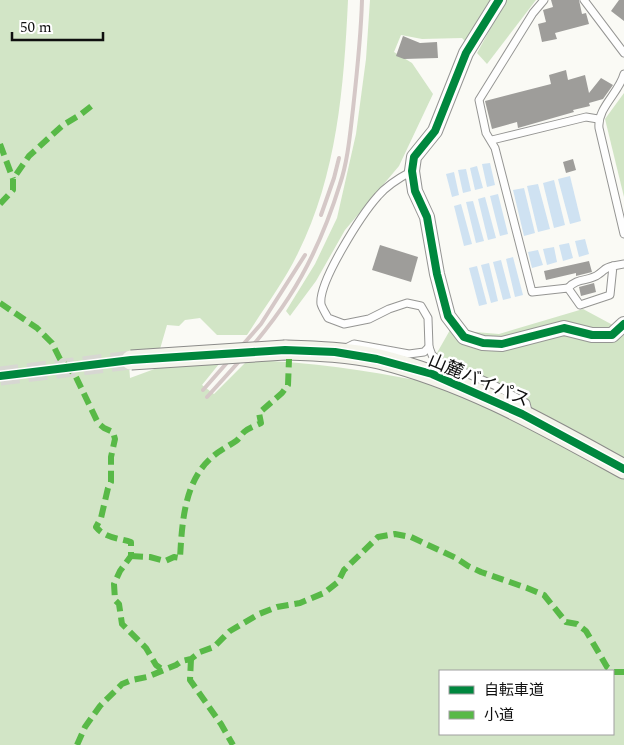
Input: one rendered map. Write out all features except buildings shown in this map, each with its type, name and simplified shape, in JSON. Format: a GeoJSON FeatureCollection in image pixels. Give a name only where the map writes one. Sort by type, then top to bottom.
{"type":"FeatureCollection","features":[{"type":"Feature","properties":{"kind":"street"},"geometry":{"type":"LineString","coordinates":[[499,0],[466,53],[435,131],[414,157],[412,171],[415,191],[427,217],[437,274],[448,316],[464,337],[483,343],[502,344],[564,328],[592,335],[612,335],[624,324]]}},
{"type":"Feature","properties":{"kind":"street","name":"山麓バイパス"},"geometry":{"type":"LineString","coordinates":[[131,360],[285,350],[334,352],[377,359],[432,374],[530,418],[624,469]]}},
{"type":"Feature","properties":{"kind":"lane"},"geometry":{"type":"LineString","coordinates":[[544,0],[478,100],[486,133],[496,148],[532,292],[568,288],[574,282],[598,275],[605,268],[624,264]]}},
{"type":"Feature","properties":{"kind":"lane"},"geometry":{"type":"LineString","coordinates":[[584,0],[624,53]]}},
{"type":"Feature","properties":{"kind":"lane"},"geometry":{"type":"LineString","coordinates":[[624,74],[622,81],[598,119],[624,234]]}},
{"type":"Feature","properties":{"kind":"lane"},"geometry":{"type":"LineString","coordinates":[[492,140],[586,117],[598,119]]}},
{"type":"Feature","properties":{"kind":"lane"},"geometry":{"type":"LineString","coordinates":[[412,171],[398,178],[378,196],[344,245],[323,290],[321,304],[328,318],[344,324],[369,319],[407,303],[422,306],[428,318],[429,347],[432,355],[440,362],[494,385],[526,403],[530,418]]}},
{"type":"Feature","properties":{"kind":"lane"},"geometry":{"type":"LineString","coordinates":[[568,288],[580,305],[610,295],[614,266]]}},
{"type":"Feature","properties":{"kind":"lane"},"geometry":{"type":"LineString","coordinates":[[334,352],[354,344],[409,354],[424,352],[429,347]]}},
{"type":"Feature","properties":{"kind":"green space"},"geometry":{"type":"Polygon","coordinates":[[[0,0],[348,0],[341,97],[330,161],[322,193],[311,223],[287,274],[247,335],[217,335],[200,318],[185,320],[179,326],[167,325],[160,349],[128,351],[130,378],[160,367],[219,364],[202,385],[214,394],[248,360],[335,367],[421,381],[450,330],[499,334],[583,309],[624,331],[624,745],[0,745],[0,0]]]}},
{"type":"Feature","properties":{"kind":"green space"},"geometry":{"type":"Polygon","coordinates":[[[370,0],[492,0],[468,44],[462,38],[422,39],[401,35],[394,52],[412,63],[433,94],[399,166],[345,230],[316,281],[290,316],[286,311],[315,264],[337,218],[356,134],[366,59],[370,0]]]}},
{"type":"Feature","properties":{"kind":"green space"},"geometry":{"type":"Polygon","coordinates":[[[506,0],[536,0],[487,64],[477,53],[506,0]]]}},
{"type":"Feature","properties":{"kind":"green space"},"geometry":{"type":"Polygon","coordinates":[[[624,93],[624,197],[605,119],[624,93]]]}},
{"type":"Feature","properties":{"kind":"water"},"geometry":{"type":"Polygon","coordinates":[[[490,163],[495,185],[487,187],[482,164],[490,163]]]}},
{"type":"Feature","properties":{"kind":"water"},"geometry":{"type":"Polygon","coordinates":[[[477,166],[483,188],[475,190],[470,168],[477,166]]]}},
{"type":"Feature","properties":{"kind":"water"},"geometry":{"type":"Polygon","coordinates":[[[466,169],[471,191],[463,193],[458,170],[466,169]]]}},
{"type":"Feature","properties":{"kind":"water"},"geometry":{"type":"Polygon","coordinates":[[[454,172],[459,195],[452,197],[446,174],[454,172]]]}},
{"type":"Feature","properties":{"kind":"water"},"geometry":{"type":"Polygon","coordinates":[[[570,176],[581,221],[570,224],[558,179],[570,176]]]}},
{"type":"Feature","properties":{"kind":"water"},"geometry":{"type":"Polygon","coordinates":[[[554,180],[565,225],[554,228],[543,183],[554,180]]]}},
{"type":"Feature","properties":{"kind":"water"},"geometry":{"type":"Polygon","coordinates":[[[538,184],[550,229],[538,232],[527,186],[538,184]]]}},
{"type":"Feature","properties":{"kind":"water"},"geometry":{"type":"Polygon","coordinates":[[[524,188],[535,233],[524,236],[513,190],[524,188]]]}},
{"type":"Feature","properties":{"kind":"water"},"geometry":{"type":"Polygon","coordinates":[[[498,194],[508,234],[500,236],[490,196],[498,194]]]}},
{"type":"Feature","properties":{"kind":"water"},"geometry":{"type":"Polygon","coordinates":[[[485,197],[496,238],[488,240],[478,199],[485,197]]]}},
{"type":"Feature","properties":{"kind":"water"},"geometry":{"type":"Polygon","coordinates":[[[473,201],[484,241],[476,243],[466,202],[473,201]]]}},
{"type":"Feature","properties":{"kind":"water"},"geometry":{"type":"Polygon","coordinates":[[[461,204],[472,244],[464,246],[454,206],[461,204]]]}},
{"type":"Feature","properties":{"kind":"water"},"geometry":{"type":"Polygon","coordinates":[[[585,239],[589,254],[579,257],[575,241],[585,239]]]}},
{"type":"Feature","properties":{"kind":"water"},"geometry":{"type":"Polygon","coordinates":[[[569,243],[573,258],[563,261],[559,245],[569,243]]]}},
{"type":"Feature","properties":{"kind":"water"},"geometry":{"type":"Polygon","coordinates":[[[554,247],[557,262],[547,265],[543,249],[554,247]]]}},
{"type":"Feature","properties":{"kind":"water"},"geometry":{"type":"Polygon","coordinates":[[[538,250],[543,265],[532,268],[528,252],[538,250]]]}},
{"type":"Feature","properties":{"kind":"water"},"geometry":{"type":"Polygon","coordinates":[[[513,257],[523,295],[515,297],[506,259],[513,257]]]}},
{"type":"Feature","properties":{"kind":"water"},"geometry":{"type":"Polygon","coordinates":[[[501,260],[511,298],[503,300],[493,262],[501,260]]]}},
{"type":"Feature","properties":{"kind":"water"},"geometry":{"type":"Polygon","coordinates":[[[489,263],[498,301],[491,303],[481,265],[489,263]]]}},
{"type":"Feature","properties":{"kind":"water"},"geometry":{"type":"Polygon","coordinates":[[[477,266],[487,304],[479,306],[469,268],[477,266]]]}},
{"type":"Feature","properties":{"kind":"tunnel"},"geometry":{"type":"LineString","coordinates":[[0,376],[131,360]]}},
{"type":"Feature","properties":{"kind":"railway"},"geometry":{"type":"LineString","coordinates":[[207,397],[280,310],[312,257],[330,213],[343,175],[347,156],[361,28],[362,0]]}},
{"type":"Feature","properties":{"kind":"railway"},"geometry":{"type":"LineString","coordinates":[[321,215],[339,158]]}},
{"type":"Feature","properties":{"kind":"railway"},"geometry":{"type":"LineString","coordinates":[[203,390],[261,324],[305,255]]}},
{"type":"Feature","properties":{"kind":"marked path"},"geometry":{"type":"LineString","coordinates":[[0,204],[13,190],[13,179],[29,156],[63,125],[94,104]]}},
{"type":"Feature","properties":{"kind":"marked path"},"geometry":{"type":"LineString","coordinates":[[0,144],[13,179]]}},
{"type":"Feature","properties":{"kind":"marked path"},"geometry":{"type":"LineString","coordinates":[[0,303],[37,328],[52,343],[60,359],[75,375],[98,423],[113,432],[115,439],[111,457],[111,482],[101,518],[96,527],[108,536],[131,542],[131,556],[120,571],[114,584],[115,600],[119,604],[122,624],[146,648],[156,665],[163,670]]}},
{"type":"Feature","properties":{"kind":"marked path"},"geometry":{"type":"LineString","coordinates":[[131,556],[150,557],[165,561],[174,557],[180,558],[186,505],[201,469],[213,456],[237,440],[250,428],[261,423],[259,413],[282,393],[288,385],[289,359]]}},
{"type":"Feature","properties":{"kind":"marked path"},"geometry":{"type":"LineString","coordinates":[[77,745],[85,727],[100,706],[122,684],[147,677],[182,661],[191,659],[200,652],[214,647],[230,631],[259,614],[277,607],[300,603],[324,593],[338,582],[344,570],[378,537],[395,534],[411,537],[481,572],[544,595],[566,622],[577,624],[586,631],[607,667],[611,670]]}},
{"type":"Feature","properties":{"kind":"marked path"},"geometry":{"type":"LineString","coordinates":[[191,659],[190,680],[221,724],[233,745]]}},
{"type":"Feature","properties":{"kind":"marked path"},"geometry":{"type":"LineString","coordinates":[[614,672],[624,672]]}},
{"type":"Feature","properties":{"kind":"cycle path"},"geometry":{"type":"LineString","coordinates":[[499,0],[466,53],[435,131],[414,157],[412,171],[415,191],[427,217],[437,274],[448,316],[464,337],[483,343],[502,344],[564,328],[592,335],[612,335],[624,324]]}},
{"type":"Feature","properties":{"kind":"cycle path"},"geometry":{"type":"LineString","coordinates":[[0,376],[131,360],[285,350],[335,352],[377,359],[432,374],[522,414],[624,469]]}}]}
